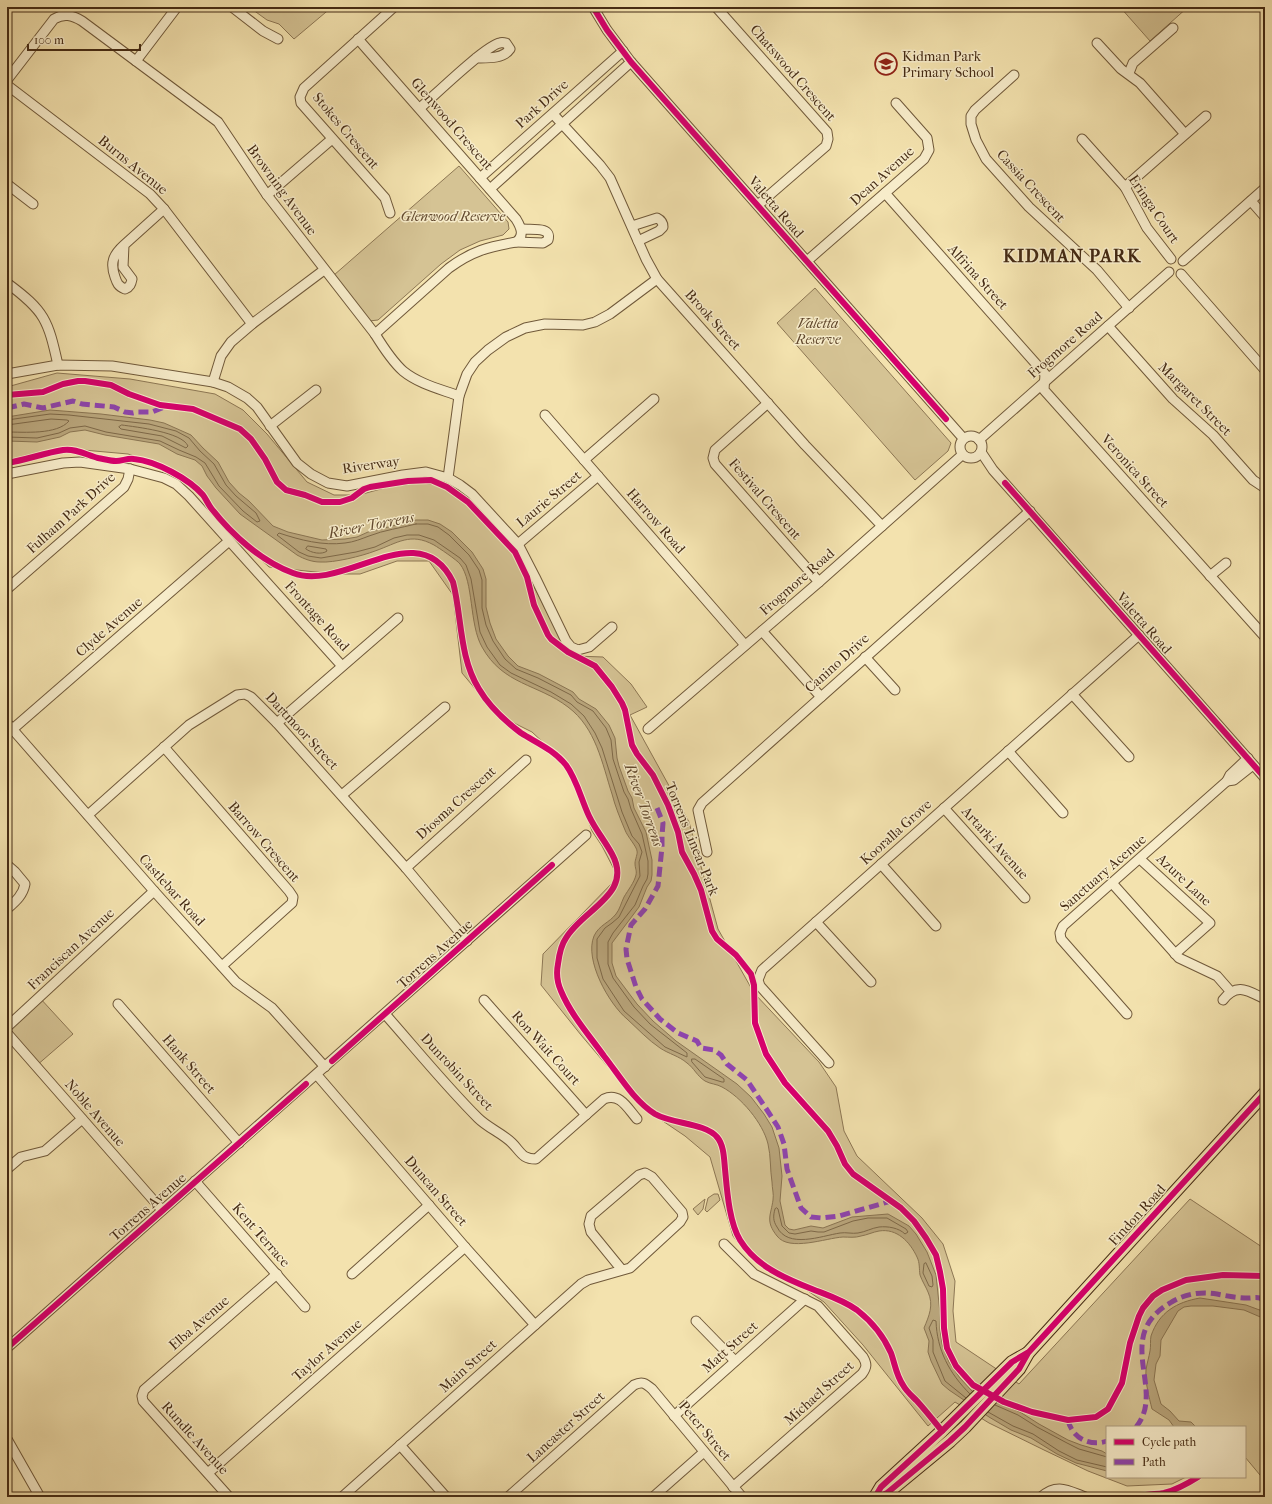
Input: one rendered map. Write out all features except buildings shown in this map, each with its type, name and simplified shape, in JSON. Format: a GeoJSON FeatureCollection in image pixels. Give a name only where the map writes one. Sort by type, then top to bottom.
{"type":"FeatureCollection","features":[{"type":"Feature","properties":{"kind":"main road","name":"Findon Road"},"geometry":{"type":"LineString","coordinates":[[877,1497],[881,1487],[956,1418],[1002,1380],[1019,1370],[1028,1353],[1265,1093]]}},
{"type":"Feature","properties":{"kind":"main road","name":"Findon Road"},"geometry":{"type":"LineString","coordinates":[[877,1497],[887,1493],[966,1427],[1002,1380]]}},
{"type":"Feature","properties":{"kind":"street"},"geometry":{"type":"LineString","coordinates":[[136,61],[177,7]]}},
{"type":"Feature","properties":{"kind":"street"},"geometry":{"type":"LineString","coordinates":[[232,7],[263,31],[278,39]]}},
{"type":"Feature","properties":{"kind":"street","name":"Stokes Crescent"},"geometry":{"type":"LineString","coordinates":[[390,213],[385,198],[301,103],[300,97],[304,88],[394,7]]}},
{"type":"Feature","properties":{"kind":"street","name":"Valetta Road"},"geometry":{"type":"LineString","coordinates":[[593,7],[607,30],[631,62],[963,438]]}},
{"type":"Feature","properties":{"kind":"street","name":"Chatswood Crescent"},"geometry":{"type":"LineString","coordinates":[[716,7],[827,132],[828,139],[826,146],[758,205]]}},
{"type":"Feature","properties":{"kind":"street","name":"Browning Avenue"},"geometry":{"type":"LineString","coordinates":[[7,80],[54,19],[65,11],[82,21],[218,122],[267,196],[375,334],[388,354],[403,371],[423,383],[459,396]]}},
{"type":"Feature","properties":{"kind":"street"},"geometry":{"type":"LineString","coordinates":[[1129,73],[1133,63],[1173,28]]}},
{"type":"Feature","properties":{"kind":"street","name":"Glenwood Crescent"},"geometry":{"type":"LineString","coordinates":[[358,39],[516,219],[522,229]]}},
{"type":"Feature","properties":{"kind":"street"},"geometry":{"type":"LineString","coordinates":[[1098,43],[1121,69],[1129,73],[1140,83],[1185,134]]}},
{"type":"Feature","properties":{"kind":"street","name":"Park Drive"},"geometry":{"type":"LineString","coordinates":[[480,178],[623,51]]}},
{"type":"Feature","properties":{"kind":"street"},"geometry":{"type":"LineString","coordinates":[[420,108],[476,58]]}},
{"type":"Feature","properties":{"kind":"street","name":"Park Drive"},"geometry":{"type":"LineString","coordinates":[[490,189],[631,62]]}},
{"type":"Feature","properties":{"kind":"street","name":"Cassia Crescent"},"geometry":{"type":"LineString","coordinates":[[1014,75],[975,110],[971,116],[971,124],[981,152],[1029,207],[1097,270],[1129,308]]}},
{"type":"Feature","properties":{"kind":"street","name":"Burns Avenue"},"geometry":{"type":"LineString","coordinates":[[7,85],[150,194],[164,208],[252,324]]}},
{"type":"Feature","properties":{"kind":"street","name":"Dean Avenue"},"geometry":{"type":"LineString","coordinates":[[807,261],[924,159],[929,150],[927,138],[896,103]]}},
{"type":"Feature","properties":{"kind":"street","name":"Brook Street"},"geometry":{"type":"LineString","coordinates":[[553,114],[610,178],[657,279],[805,445],[882,526]]}},
{"type":"Feature","properties":{"kind":"street"},"geometry":{"type":"LineString","coordinates":[[1125,188],[1206,116]]}},
{"type":"Feature","properties":{"kind":"street"},"geometry":{"type":"LineString","coordinates":[[267,196],[332,138]]}},
{"type":"Feature","properties":{"kind":"street","name":"Eringa Court"},"geometry":{"type":"LineString","coordinates":[[1082,138],[1125,188],[1147,228],[1170,259]]}},
{"type":"Feature","properties":{"kind":"street"},"geometry":{"type":"LineString","coordinates":[[7,184],[33,204]]}},
{"type":"Feature","properties":{"kind":"street"},"geometry":{"type":"LineString","coordinates":[[1183,261],[1265,188]]}},
{"type":"Feature","properties":{"kind":"street","name":"Alfrina Street"},"geometry":{"type":"LineString","coordinates":[[885,193],[1045,374],[1044,382]]}},
{"type":"Feature","properties":{"kind":"street"},"geometry":{"type":"LineString","coordinates":[[1251,201],[1265,217]]}},
{"type":"Feature","properties":{"kind":"street"},"geometry":{"type":"LineString","coordinates":[[124,245],[164,208]]}},
{"type":"Feature","properties":{"kind":"street"},"geometry":{"type":"LineString","coordinates":[[632,226],[657,218],[661,220],[663,224],[659,231],[638,241]]}},
{"type":"Feature","properties":{"kind":"street"},"geometry":{"type":"LineString","coordinates":[[375,334],[461,259],[480,250],[516,242],[546,242],[549,238],[548,232],[522,229],[522,235],[516,242]]}},
{"type":"Feature","properties":{"kind":"street"},"geometry":{"type":"LineString","coordinates":[[1177,257],[1183,261],[1185,267],[1181,274],[1174,275],[1169,272],[1167,265],[1170,259],[1177,257]]}},
{"type":"Feature","properties":{"kind":"street"},"geometry":{"type":"LineString","coordinates":[[213,382],[221,356],[231,342],[252,324],[324,270]]}},
{"type":"Feature","properties":{"kind":"street","name":"Frogmore Road"},"geometry":{"type":"LineString","coordinates":[[979,440],[1169,272]]}},
{"type":"Feature","properties":{"kind":"street"},"geometry":{"type":"LineString","coordinates":[[1181,274],[1265,370]]}},
{"type":"Feature","properties":{"kind":"street"},"geometry":{"type":"LineString","coordinates":[[448,478],[459,396],[467,374],[475,362],[506,337],[524,328],[545,324],[583,325],[595,322],[610,314],[657,279]]}},
{"type":"Feature","properties":{"kind":"street"},"geometry":{"type":"LineString","coordinates":[[7,283],[28,298],[47,323],[58,365]]}},
{"type":"Feature","properties":{"kind":"street","name":"Margaret Street"},"geometry":{"type":"LineString","coordinates":[[1108,326],[1173,398],[1213,435],[1253,480],[1265,488]]}},
{"type":"Feature","properties":{"kind":"street","name":"Riverway"},"geometry":{"type":"LineString","coordinates":[[7,374],[58,365],[112,366],[213,382],[228,387],[247,398],[257,407],[297,463],[311,474],[328,483],[347,486],[426,472],[448,478],[472,494],[518,544],[566,641],[571,647],[578,650],[589,647],[612,627]]}},
{"type":"Feature","properties":{"kind":"street","name":"Veronica Street"},"geometry":{"type":"LineString","coordinates":[[1044,382],[1044,390],[1265,637]]}},
{"type":"Feature","properties":{"kind":"street"},"geometry":{"type":"LineString","coordinates":[[270,426],[316,390]]}},
{"type":"Feature","properties":{"kind":"street","name":"Laurie Street"},"geometry":{"type":"LineString","coordinates":[[584,460],[654,399]]}},
{"type":"Feature","properties":{"kind":"street","name":"Festival Crescent"},"geometry":{"type":"LineString","coordinates":[[768,403],[715,450],[713,458],[715,464],[819,582]]}},
{"type":"Feature","properties":{"kind":"street","name":"Harrow Road"},"geometry":{"type":"LineString","coordinates":[[545,415],[745,645]]}},
{"type":"Feature","properties":{"kind":"street"},"geometry":{"type":"LineString","coordinates":[[970,436],[979,440],[982,447],[979,454],[967,458],[962,454],[959,447],[963,438],[970,436]]}},
{"type":"Feature","properties":{"kind":"street","name":"Frogmore Road"},"geometry":{"type":"LineString","coordinates":[[648,729],[819,582],[962,454]]}},
{"type":"Feature","properties":{"kind":"street","name":"Valetta Road"},"geometry":{"type":"LineString","coordinates":[[979,454],[1265,778]]}},
{"type":"Feature","properties":{"kind":"street","name":"Frontage Road"},"geometry":{"type":"LineString","coordinates":[[7,474],[63,463],[80,462],[130,470],[164,478],[176,484],[189,496],[342,666]]}},
{"type":"Feature","properties":{"kind":"street","name":"Fulham Park Drive"},"geometry":{"type":"LineString","coordinates":[[7,589],[124,487],[130,470]]}},
{"type":"Feature","properties":{"kind":"street","name":"Laurie Street"},"geometry":{"type":"LineString","coordinates":[[518,544],[598,476]]}},
{"type":"Feature","properties":{"kind":"street","name":"Canino Drive"},"geometry":{"type":"LineString","coordinates":[[707,852],[698,810],[702,803],[1030,511]]}},
{"type":"Feature","properties":{"kind":"street","name":"Clyde Avenue"},"geometry":{"type":"LineString","coordinates":[[9,729],[229,541]]}},
{"type":"Feature","properties":{"kind":"street"},"geometry":{"type":"LineString","coordinates":[[1210,576],[1226,563]]}},
{"type":"Feature","properties":{"kind":"street"},"geometry":{"type":"LineString","coordinates":[[277,723],[398,618]]}},
{"type":"Feature","properties":{"kind":"street"},"geometry":{"type":"LineString","coordinates":[[762,631],[821,697]]}},
{"type":"Feature","properties":{"kind":"street","name":"Kooralla Grove"},"geometry":{"type":"LineString","coordinates":[[829,1063],[760,986],[758,980],[762,970],[1139,635]]}},
{"type":"Feature","properties":{"kind":"street"},"geometry":{"type":"LineString","coordinates":[[865,657],[895,690]]}},
{"type":"Feature","properties":{"kind":"street","name":"Dartmoor Street"},"geometry":{"type":"LineString","coordinates":[[88,815],[189,725],[237,695],[245,694],[251,697],[277,723],[406,868],[468,941]]}},
{"type":"Feature","properties":{"kind":"street"},"geometry":{"type":"LineString","coordinates":[[1072,694],[1129,758]]}},
{"type":"Feature","properties":{"kind":"street"},"geometry":{"type":"LineString","coordinates":[[342,795],[446,707]]}},
{"type":"Feature","properties":{"kind":"street","name":"Castlebar Road"},"geometry":{"type":"LineString","coordinates":[[9,729],[88,815],[236,982],[272,1008],[325,1067]]}},
{"type":"Feature","properties":{"kind":"street","name":"Barrow Crescent"},"geometry":{"type":"LineString","coordinates":[[164,747],[293,897],[292,903],[222,966]]}},
{"type":"Feature","properties":{"kind":"street"},"geometry":{"type":"LineString","coordinates":[[1008,751],[1063,813]]}},
{"type":"Feature","properties":{"kind":"street","name":"Diosma Crescent"},"geometry":{"type":"LineString","coordinates":[[406,868],[526,760]]}},
{"type":"Feature","properties":{"kind":"street","name":"Sanctuary Acenue"},"geometry":{"type":"LineString","coordinates":[[1127,1014],[1061,939],[1060,933],[1063,926],[1227,781],[1234,780],[1251,762]]}},
{"type":"Feature","properties":{"kind":"street","name":"Artarki Avenue"},"geometry":{"type":"LineString","coordinates":[[944,808],[1026,898]]}},
{"type":"Feature","properties":{"kind":"street","name":"Torrens Avenue"},"geometry":{"type":"LineString","coordinates":[[7,1348],[586,836]]}},
{"type":"Feature","properties":{"kind":"street","name":"Azure Lane"},"geometry":{"type":"LineString","coordinates":[[1140,859],[1210,923],[1175,954]]}},
{"type":"Feature","properties":{"kind":"street"},"geometry":{"type":"LineString","coordinates":[[881,864],[936,926]]}},
{"type":"Feature","properties":{"kind":"street"},"geometry":{"type":"LineString","coordinates":[[7,865],[15,872],[24,884],[24,891],[7,909]]}},
{"type":"Feature","properties":{"kind":"street"},"geometry":{"type":"LineString","coordinates":[[1112,883],[1179,958],[1217,976],[1232,992]]}},
{"type":"Feature","properties":{"kind":"street","name":"Franciscan Avenue"},"geometry":{"type":"LineString","coordinates":[[7,1027],[154,891]]}},
{"type":"Feature","properties":{"kind":"street"},"geometry":{"type":"LineString","coordinates":[[816,922],[871,982]]}},
{"type":"Feature","properties":{"kind":"street"},"geometry":{"type":"LineString","coordinates":[[1223,1000],[1228,994],[1235,990],[1244,990],[1265,999]]}},
{"type":"Feature","properties":{"kind":"street","name":"Ron Wait Court"},"geometry":{"type":"LineString","coordinates":[[484,1000],[586,1115]]}},
{"type":"Feature","properties":{"kind":"street","name":"Hank Street"},"geometry":{"type":"LineString","coordinates":[[118,1004],[239,1143]]}},
{"type":"Feature","properties":{"kind":"street","name":"Dunrobin Street"},"geometry":{"type":"LineString","coordinates":[[385,1014],[479,1119],[507,1139],[522,1156],[530,1160],[536,1160],[586,1115]]}},
{"type":"Feature","properties":{"kind":"street","name":"Noble Avenue"},"geometry":{"type":"LineString","coordinates":[[7,1033],[162,1210]]}},
{"type":"Feature","properties":{"kind":"street","name":"Duncan Street"},"geometry":{"type":"LineString","coordinates":[[317,1075],[465,1247],[535,1325]]}},
{"type":"Feature","properties":{"kind":"street"},"geometry":{"type":"LineString","coordinates":[[586,1115],[604,1099],[610,1096],[621,1100],[637,1120]]}},
{"type":"Feature","properties":{"kind":"street"},"geometry":{"type":"LineString","coordinates":[[7,1169],[21,1157],[45,1151],[82,1119]]}},
{"type":"Feature","properties":{"kind":"street","name":"Main Street"},"geometry":{"type":"LineString","coordinates":[[342,1497],[583,1283],[630,1268],[680,1222],[683,1218],[682,1212],[652,1177],[645,1173],[639,1175],[591,1216],[589,1224],[591,1232],[622,1270]]}},
{"type":"Feature","properties":{"kind":"street","name":"Kent Terrace"},"geometry":{"type":"LineString","coordinates":[[195,1181],[305,1307]]}},
{"type":"Feature","properties":{"kind":"street"},"geometry":{"type":"LineString","coordinates":[[352,1274],[429,1205]]}},
{"type":"Feature","properties":{"kind":"street","name":"Michael Street"},"geometry":{"type":"LineString","coordinates":[[724,1244],[754,1274],[818,1306],[858,1351],[866,1364],[866,1369],[733,1487]]}},
{"type":"Feature","properties":{"kind":"street","name":"Taylor Avenue"},"geometry":{"type":"LineString","coordinates":[[208,1474],[465,1247]]}},
{"type":"Feature","properties":{"kind":"street","name":"Elba Avenue"},"geometry":{"type":"LineString","coordinates":[[142,1396],[144,1390],[277,1274]]}},
{"type":"Feature","properties":{"kind":"street","name":"Matt Street"},"geometry":{"type":"LineString","coordinates":[[674,1416],[805,1299]]}},
{"type":"Feature","properties":{"kind":"street"},"geometry":{"type":"LineString","coordinates":[[696,1321],[735,1361]]}},
{"type":"Feature","properties":{"kind":"street","name":"Lancaster Street"},"geometry":{"type":"LineString","coordinates":[[508,1497],[634,1385],[639,1382],[645,1383]]}},
{"type":"Feature","properties":{"kind":"street","name":"Peter Street"},"geometry":{"type":"LineString","coordinates":[[645,1383],[652,1389],[742,1497]]}},
{"type":"Feature","properties":{"kind":"street","name":"Rundle Avenue"},"geometry":{"type":"LineString","coordinates":[[142,1396],[143,1401],[229,1497]]}},
{"type":"Feature","properties":{"kind":"street"},"geometry":{"type":"LineString","coordinates":[[7,1439],[40,1497]]}},
{"type":"Feature","properties":{"kind":"street"},"geometry":{"type":"LineString","coordinates":[[400,1445],[446,1497]]}},
{"type":"Feature","properties":{"kind":"street"},"geometry":{"type":"LineString","coordinates":[[653,1497],[704,1452]]}},
{"type":"Feature","properties":{"kind":"street"},"geometry":{"type":"LineString","coordinates":[[1041,1497],[1048,1491],[1060,1488],[1085,1497]]}},
{"type":"Feature","properties":{"kind":"green space"},"geometry":{"type":"Polygon","coordinates":[[[249,7],[332,7],[294,39],[279,24],[267,20],[249,7]]]}},
{"type":"Feature","properties":{"kind":"green space"},"geometry":{"type":"Polygon","coordinates":[[[1120,7],[1188,7],[1150,41],[1120,7]]]}},
{"type":"Feature","properties":{"kind":"green space","name":"Glenwood Reserve"},"geometry":{"type":"Polygon","coordinates":[[[459,166],[508,222],[509,229],[503,235],[480,241],[460,250],[441,264],[378,320],[369,321],[334,275],[459,166]]]}},
{"type":"Feature","properties":{"kind":"green space","name":"Valetta Reserve"},"geometry":{"type":"Polygon","coordinates":[[[815,288],[951,443],[948,451],[915,480],[777,323],[815,288]]]}},
{"type":"Feature","properties":{"kind":"green space"},"geometry":{"type":"Polygon","coordinates":[[[57,373],[130,379],[215,394],[243,410],[267,434],[307,482],[334,495],[359,495],[388,487],[420,483],[445,485],[465,496],[515,549],[565,648],[575,656],[603,657],[631,684],[647,707],[630,715],[689,822],[718,929],[754,993],[819,1062],[836,1087],[844,1131],[857,1156],[922,1218],[943,1244],[955,1281],[953,1311],[956,1342],[1019,1384],[1190,1199],[1265,1249],[1265,1481],[1246,1458],[1246,1426],[1106,1426],[1106,1478],[1088,1471],[989,1423],[955,1402],[928,1426],[863,1345],[824,1302],[802,1287],[770,1272],[746,1253],[733,1236],[710,1157],[685,1136],[642,1107],[541,985],[543,954],[618,877],[602,846],[592,831],[578,792],[563,761],[532,732],[510,721],[482,697],[462,673],[453,595],[429,561],[397,561],[360,574],[334,574],[269,567],[240,540],[210,502],[171,468],[128,454],[61,448],[7,462],[7,387],[57,373]]]}},
{"type":"Feature","properties":{"kind":"green space"},"geometry":{"type":"Polygon","coordinates":[[[39,997],[73,1034],[36,1066],[7,1027],[39,997]]]}},
{"type":"Feature","properties":{"kind":"green space"},"geometry":{"type":"Polygon","coordinates":[[[714,1194],[718,1194],[720,1200],[707,1212],[705,1210],[708,1198],[714,1194]]]}},
{"type":"Feature","properties":{"kind":"green space"},"geometry":{"type":"Polygon","coordinates":[[[705,1199],[703,1209],[698,1215],[693,1209],[705,1199]]]}},
{"type":"Feature","properties":{"kind":"green space"},"geometry":{"type":"Polygon","coordinates":[[[1106,1478],[1184,1478],[1172,1484],[1127,1486],[1106,1478]]]}},
{"type":"Feature","properties":{"kind":"water","name":"River Torrens"},"geometry":{"type":"Polygon","coordinates":[[[50,410],[101,414],[164,423],[191,435],[218,462],[229,482],[239,493],[249,501],[273,526],[288,532],[322,540],[345,539],[416,520],[428,520],[440,524],[452,532],[472,552],[483,569],[486,579],[486,607],[490,623],[496,639],[508,656],[518,666],[539,674],[573,692],[579,699],[596,709],[609,725],[615,738],[619,766],[632,798],[634,808],[646,832],[652,860],[651,881],[639,907],[612,943],[612,963],[616,976],[637,1004],[653,1021],[676,1041],[737,1084],[751,1097],[764,1114],[772,1127],[779,1148],[782,1176],[780,1201],[785,1225],[789,1229],[794,1230],[811,1226],[823,1228],[852,1217],[888,1214],[909,1226],[916,1234],[927,1252],[936,1275],[942,1344],[949,1362],[960,1378],[972,1391],[1020,1412],[1068,1440],[1106,1453],[1106,1471],[1076,1463],[1057,1454],[1031,1438],[1011,1430],[989,1417],[942,1384],[928,1352],[929,1341],[924,1328],[931,1306],[930,1297],[920,1275],[917,1257],[911,1246],[902,1237],[892,1232],[879,1231],[863,1236],[843,1237],[799,1244],[783,1241],[773,1231],[770,1222],[773,1196],[769,1149],[765,1136],[756,1119],[744,1104],[729,1091],[705,1081],[684,1061],[660,1048],[647,1038],[620,1012],[600,981],[592,957],[594,936],[601,927],[616,914],[634,881],[636,873],[635,863],[637,849],[623,826],[597,747],[592,736],[578,715],[557,699],[511,677],[490,660],[478,638],[468,581],[458,562],[434,545],[418,539],[397,542],[369,553],[348,559],[326,562],[311,561],[297,555],[240,514],[216,488],[202,466],[195,460],[177,454],[159,444],[85,430],[70,432],[60,437],[37,442],[7,441],[7,417],[50,410]]]}},
{"type":"Feature","properties":{"kind":"water"},"geometry":{"type":"Polygon","coordinates":[[[1200,1298],[1246,1305],[1265,1312],[1265,1319],[1244,1310],[1213,1306],[1184,1307],[1178,1311],[1161,1340],[1160,1356],[1156,1364],[1154,1380],[1161,1404],[1179,1421],[1191,1422],[1195,1426],[1173,1426],[1169,1420],[1152,1409],[1148,1390],[1146,1367],[1151,1336],[1159,1320],[1176,1305],[1200,1298]]]}},
{"type":"Feature","properties":{"kind":"marked path"},"geometry":{"type":"LineString","coordinates":[[7,408],[24,404],[43,408],[73,401],[82,404],[114,407],[125,412],[133,413],[152,412],[164,407]]}},
{"type":"Feature","properties":{"kind":"marked path"},"geometry":{"type":"LineString","coordinates":[[657,808],[663,823],[658,886],[645,909],[631,925],[626,949],[627,959],[636,987],[642,999],[660,1019],[678,1033],[697,1041],[701,1048],[714,1050],[721,1055],[727,1064],[747,1080],[778,1127],[784,1144],[787,1169],[801,1208],[811,1217],[822,1218],[839,1216],[891,1201]]}},
{"type":"Feature","properties":{"kind":"marked path"},"geometry":{"type":"LineString","coordinates":[[1137,1426],[1144,1412],[1146,1397],[1142,1347],[1145,1332],[1153,1317],[1175,1300],[1187,1295],[1199,1293],[1211,1293],[1240,1298],[1260,1298],[1265,1301]]}},
{"type":"Feature","properties":{"kind":"marked path"},"geometry":{"type":"LineString","coordinates":[[1068,1420],[1073,1432],[1083,1440],[1094,1443],[1106,1441]]}},
{"type":"Feature","properties":{"kind":"cycle path"},"geometry":{"type":"LineString","coordinates":[[593,7],[607,30],[631,62],[946,419]]}},
{"type":"Feature","properties":{"kind":"cycle path","name":"Torrens Linear Park"},"geometry":{"type":"LineString","coordinates":[[7,395],[43,392],[63,384],[78,381],[111,385],[129,394],[160,405],[193,409],[240,429],[251,439],[265,459],[277,482],[286,490],[305,495],[322,502],[340,502],[352,498],[364,489],[370,487],[408,481],[431,480],[447,487],[468,502],[515,552],[527,577],[534,605],[551,639],[568,652],[595,666],[612,687],[622,703],[625,710],[632,745],[653,775],[668,805],[678,832],[682,852],[701,890],[712,931],[717,939],[736,955],[751,974],[754,985],[755,1023],[766,1054],[785,1083],[828,1131],[845,1164],[853,1174],[901,1208],[914,1221],[926,1238],[936,1255],[940,1272],[943,1289],[944,1328],[947,1348],[956,1366],[973,1385],[1004,1402],[1032,1412],[1068,1420],[1096,1417],[1108,1409],[1122,1383],[1130,1343],[1139,1316],[1143,1308],[1153,1296],[1162,1290],[1186,1280],[1223,1275],[1265,1276]]}},
{"type":"Feature","properties":{"kind":"cycle path"},"geometry":{"type":"LineString","coordinates":[[7,463],[56,451],[67,450],[114,461],[132,459],[152,463],[181,477],[197,489],[219,518],[248,546],[270,562],[293,573],[313,576],[335,573],[379,559],[401,554],[421,554],[438,562],[453,582],[464,650],[468,664],[479,689],[492,707],[509,723],[521,733],[551,751],[566,765],[576,783],[589,816],[612,854],[617,868],[616,880],[612,891],[583,918],[564,941],[557,968],[557,978],[565,1000],[581,1025],[627,1087],[647,1109],[670,1120],[705,1129],[712,1132],[717,1137],[723,1152],[733,1224],[736,1233],[747,1249],[762,1264],[781,1276],[852,1306],[862,1314],[885,1341],[904,1387],[924,1408],[942,1431]]}},
{"type":"Feature","properties":{"kind":"cycle path"},"geometry":{"type":"LineString","coordinates":[[1005,483],[1265,778]]}},
{"type":"Feature","properties":{"kind":"cycle path"},"geometry":{"type":"LineString","coordinates":[[332,1061],[552,865]]}},
{"type":"Feature","properties":{"kind":"cycle path"},"geometry":{"type":"LineString","coordinates":[[7,1348],[306,1084]]}},
{"type":"Feature","properties":{"kind":"cycle path"},"geometry":{"type":"LineString","coordinates":[[878,1497],[887,1493],[965,1427],[1019,1369],[1028,1353],[1265,1093]]}},
{"type":"Feature","properties":{"kind":"cycle path"},"geometry":{"type":"LineString","coordinates":[[875,1497],[881,1487],[942,1431],[1012,1362],[1027,1353]]}},
{"type":"Feature","properties":{"kind":"cycle path"},"geometry":{"type":"LineString","coordinates":[[1139,1497],[1168,1492],[1196,1478]]}},
{"type":"Feature","properties":{"kind":"place","name":"Kidman Park Primary School"},"geometry":{"type":"Point","coordinates":[886,64]}},
{"type":"Feature","properties":{"kind":"district","name":"KIDMAN PARK"},"geometry":{"type":"Point","coordinates":[1072,256]}}]}
